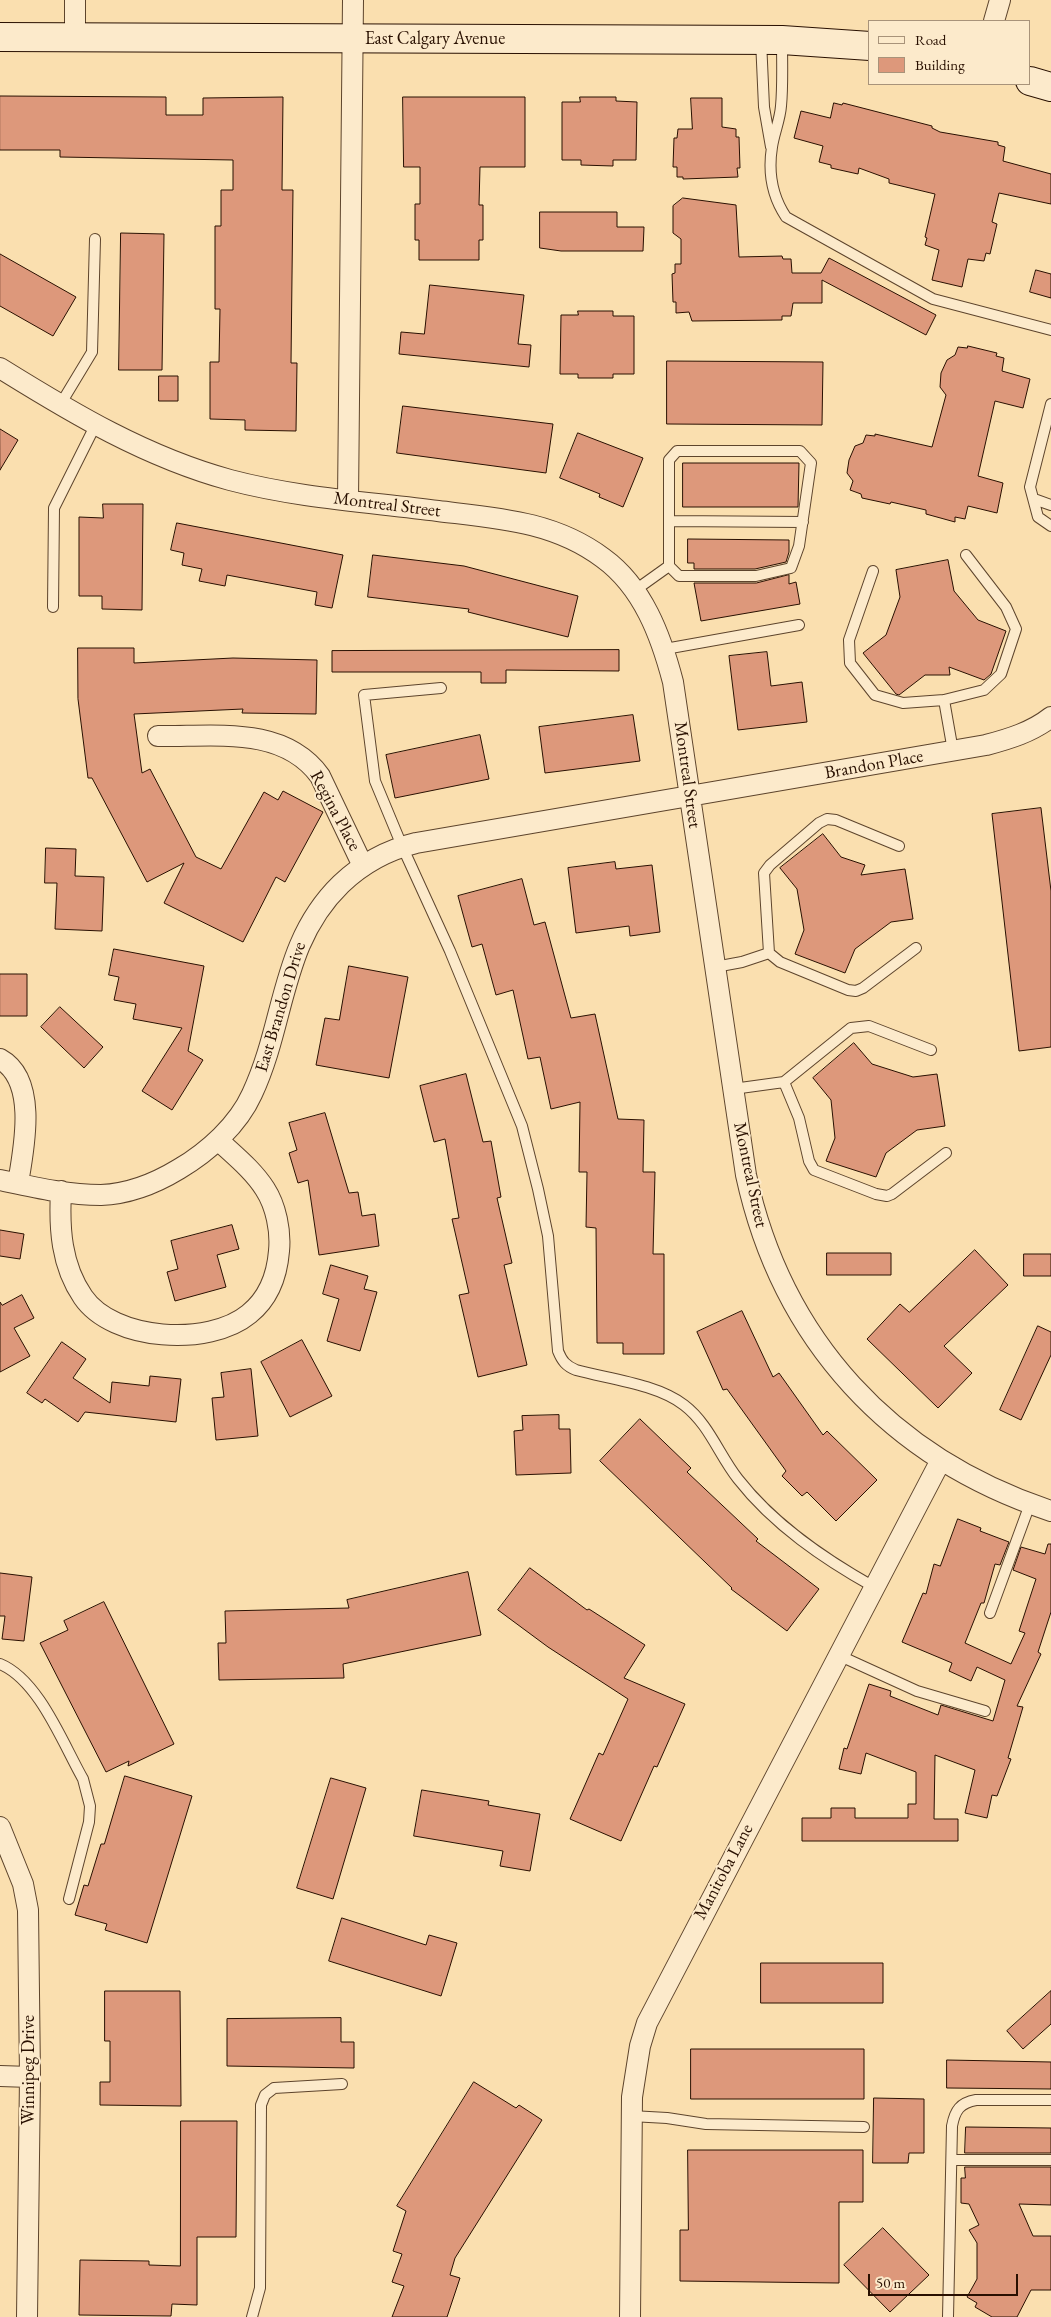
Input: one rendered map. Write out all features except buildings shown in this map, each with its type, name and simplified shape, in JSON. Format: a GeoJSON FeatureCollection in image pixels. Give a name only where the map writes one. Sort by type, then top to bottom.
{"type":"FeatureCollection","features":[{"type":"Feature","properties":{"kind":"street"},"geometry":{"type":"LineString","coordinates":[[75,0],[75,38]]}},
{"type":"Feature","properties":{"kind":"street"},"geometry":{"type":"LineString","coordinates":[[348,500],[353,0]]}},
{"type":"Feature","properties":{"kind":"street"},"geometry":{"type":"LineString","coordinates":[[994,20],[1000,0]]}},
{"type":"Feature","properties":{"kind":"street","name":"East Calgary Avenue"},"geometry":{"type":"LineString","coordinates":[[0,37],[772,40],[868,46]]}},
{"type":"Feature","properties":{"kind":"street"},"geometry":{"type":"LineString","coordinates":[[1031,81],[1051,87]]}},
{"type":"Feature","properties":{"kind":"street","name":"Montreal Street"},"geometry":{"type":"LineString","coordinates":[[0,368],[94,426],[137,447],[198,470],[266,488],[506,520],[548,529],[580,542],[604,558],[634,591],[654,624],[665,650],[673,682],[733,1089],[753,1205],[761,1233],[783,1285],[820,1346],[855,1391],[897,1430],[941,1460],[984,1485],[1051,1511]]}},
{"type":"Feature","properties":{"kind":"street","name":"Brandon Place"},"geometry":{"type":"LineString","coordinates":[[690,796],[953,752],[1007,740],[1028,731],[1051,717]]}},
{"type":"Feature","properties":{"kind":"street","name":"Regina Place"},"geometry":{"type":"LineString","coordinates":[[158,736],[252,737],[293,750],[312,766],[320,776],[363,866]]}},
{"type":"Feature","properties":{"kind":"street","name":"East Brandon Drive"},"geometry":{"type":"LineString","coordinates":[[9,1182],[61,1191],[103,1195],[126,1191],[149,1184],[187,1164],[218,1140],[252,1096],[270,1042],[290,969],[305,931],[330,895],[375,858],[402,846],[690,796]]}},
{"type":"Feature","properties":{"kind":"street"},"geometry":{"type":"LineString","coordinates":[[0,1059],[12,1067],[19,1076],[23,1088],[24,1131],[9,1182]]}},
{"type":"Feature","properties":{"kind":"street"},"geometry":{"type":"LineString","coordinates":[[61,1191],[61,1239],[65,1257],[83,1297],[96,1312],[115,1323],[140,1331],[163,1334],[187,1334],[232,1324],[249,1314],[263,1300],[273,1283],[280,1244],[273,1206],[265,1189],[252,1173],[218,1140]]}},
{"type":"Feature","properties":{"kind":"street","name":"Manitoba Lane"},"geometry":{"type":"LineString","coordinates":[[630,2317],[631,2116],[634,2072],[640,2046],[654,2008],[941,1460]]}},
{"type":"Feature","properties":{"kind":"street","name":"Winnipeg Drive"},"geometry":{"type":"LineString","coordinates":[[0,1827],[23,1884],[28,1910],[30,2077],[27,2317]]}},
{"type":"Feature","properties":{"kind":"street"},"geometry":{"type":"LineString","coordinates":[[0,2076],[30,2077]]}},
{"type":"Feature","properties":{"kind":"lane"},"geometry":{"type":"LineString","coordinates":[[772,40],[781,107],[772,148]]}},
{"type":"Feature","properties":{"kind":"lane"},"geometry":{"type":"LineString","coordinates":[[772,40],[764,107],[772,148],[772,190],[778,206],[786,217],[799,226],[938,301],[1051,330]]}},
{"type":"Feature","properties":{"kind":"lane"},"geometry":{"type":"LineString","coordinates":[[60,406],[92,352],[94,335],[95,240]]}},
{"type":"Feature","properties":{"kind":"lane"},"geometry":{"type":"LineString","coordinates":[[1051,404],[1031,481],[1031,494],[1038,517],[1051,526]]}},
{"type":"Feature","properties":{"kind":"lane"},"geometry":{"type":"LineString","coordinates":[[53,607],[54,508],[94,426]]}},
{"type":"Feature","properties":{"kind":"lane"},"geometry":{"type":"LineString","coordinates":[[677,451],[800,451],[811,464],[803,522],[799,546],[791,568],[756,576],[679,576],[669,566],[670,460],[677,451]]}},
{"type":"Feature","properties":{"kind":"lane"},"geometry":{"type":"LineString","coordinates":[[1034,499],[1051,504]]}},
{"type":"Feature","properties":{"kind":"lane"},"geometry":{"type":"LineString","coordinates":[[669,522],[803,522]]}},
{"type":"Feature","properties":{"kind":"lane"},"geometry":{"type":"LineString","coordinates":[[873,571],[849,640],[850,664],[875,695],[902,703],[944,700],[984,690],[1001,674],[1016,629],[1006,607],[966,555]]}},
{"type":"Feature","properties":{"kind":"lane"},"geometry":{"type":"LineString","coordinates":[[634,591],[669,566]]}},
{"type":"Feature","properties":{"kind":"lane"},"geometry":{"type":"LineString","coordinates":[[665,650],[799,626]]}},
{"type":"Feature","properties":{"kind":"lane"},"geometry":{"type":"LineString","coordinates":[[441,688],[364,695],[375,781],[402,846],[450,951],[522,1126],[548,1236],[558,1351],[562,1360],[568,1367],[576,1370],[658,1391],[684,1405],[703,1425],[737,1477],[764,1507],[807,1545],[836,1566],[874,1587]]}},
{"type":"Feature","properties":{"kind":"lane"},"geometry":{"type":"LineString","coordinates":[[944,700],[953,752]]}},
{"type":"Feature","properties":{"kind":"lane"},"geometry":{"type":"LineString","coordinates":[[768,954],[764,874],[770,865],[819,823],[827,819],[836,820],[899,846]]}},
{"type":"Feature","properties":{"kind":"lane"},"geometry":{"type":"LineString","coordinates":[[768,954],[780,962],[848,990],[856,991],[864,988],[916,948]]}},
{"type":"Feature","properties":{"kind":"lane"},"geometry":{"type":"LineString","coordinates":[[715,967],[742,962],[768,954]]}},
{"type":"Feature","properties":{"kind":"lane"},"geometry":{"type":"LineString","coordinates":[[733,1089],[784,1082],[851,1028],[869,1026],[931,1050]]}},
{"type":"Feature","properties":{"kind":"lane"},"geometry":{"type":"LineString","coordinates":[[784,1082],[799,1118],[808,1161],[814,1170],[876,1194],[887,1196],[946,1153]]}},
{"type":"Feature","properties":{"kind":"lane"},"geometry":{"type":"LineString","coordinates":[[990,1613],[1030,1504]]}},
{"type":"Feature","properties":{"kind":"lane"},"geometry":{"type":"LineString","coordinates":[[838,1655],[917,1691],[985,1711]]}},
{"type":"Feature","properties":{"kind":"lane"},"geometry":{"type":"LineString","coordinates":[[1,1666],[18,1674],[39,1699],[83,1779],[87,1792],[90,1822],[69,1899]]}},
{"type":"Feature","properties":{"kind":"lane"},"geometry":{"type":"LineString","coordinates":[[252,2317],[260,2288],[261,2105],[265,2095],[274,2088],[342,2084]]}},
{"type":"Feature","properties":{"kind":"lane"},"geometry":{"type":"LineString","coordinates":[[948,2317],[954,2116],[958,2107],[966,2101],[1051,2100]]}},
{"type":"Feature","properties":{"kind":"lane"},"geometry":{"type":"LineString","coordinates":[[631,2116],[667,2118],[706,2124],[864,2127]]}},
{"type":"Feature","properties":{"kind":"lane"},"geometry":{"type":"LineString","coordinates":[[952,2160],[1051,2160]]}}]}
